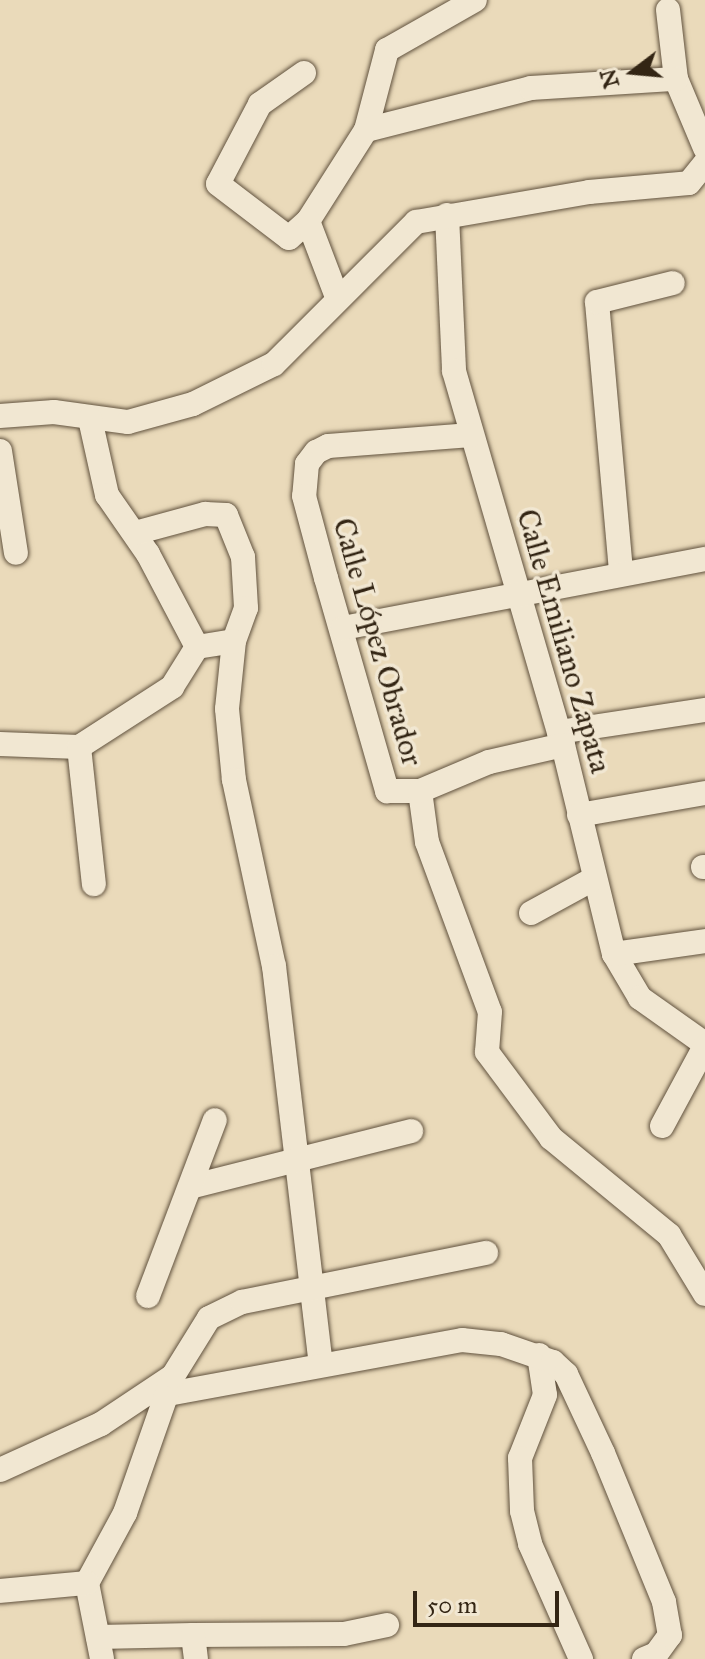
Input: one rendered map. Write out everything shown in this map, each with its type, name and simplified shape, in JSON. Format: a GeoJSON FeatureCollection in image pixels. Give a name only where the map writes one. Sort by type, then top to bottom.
{"type":"FeatureCollection","features":[{"type":"Feature","properties":{"kind":"street"},"geometry":{"type":"LineString","coordinates":[[304,73],[260,104],[218,184],[289,238],[308,221],[366,130],[387,50],[475,0]]}},
{"type":"Feature","properties":{"kind":"street"},"geometry":{"type":"LineString","coordinates":[[668,10],[676,79],[705,148]]}},
{"type":"Feature","properties":{"kind":"street"},"geometry":{"type":"LineString","coordinates":[[366,130],[531,88],[676,79]]}},
{"type":"Feature","properties":{"kind":"street"},"geometry":{"type":"LineString","coordinates":[[0,416],[54,412],[90,419],[153,418],[226,389],[274,364],[337,297],[416,222],[447,215],[689,183],[705,163]]}},
{"type":"Feature","properties":{"kind":"street","name":"Calle Emiliano Zapata"},"geometry":{"type":"LineString","coordinates":[[447,215],[454,371],[516,593],[561,739],[593,879],[614,954],[640,998],[705,1045]]}},
{"type":"Feature","properties":{"kind":"street"},"geometry":{"type":"LineString","coordinates":[[308,221],[337,297]]}},
{"type":"Feature","properties":{"kind":"street"},"geometry":{"type":"LineString","coordinates":[[621,571],[597,302],[673,283]]}},
{"type":"Feature","properties":{"kind":"street"},"geometry":{"type":"LineString","coordinates":[[90,419],[107,495],[135,533],[197,647]]}},
{"type":"Feature","properties":{"kind":"street","name":"Calle López Obrador"},"geometry":{"type":"LineString","coordinates":[[471,435],[328,446],[316,452],[307,464],[304,496],[387,791],[393,796],[420,791],[427,842],[490,1012],[487,1052],[551,1138],[669,1235],[705,1294]]}},
{"type":"Feature","properties":{"kind":"street"},"geometry":{"type":"LineString","coordinates":[[0,451],[16,553]]}},
{"type":"Feature","properties":{"kind":"street"},"geometry":{"type":"LineString","coordinates":[[135,533],[205,514],[226,515],[243,557],[246,608],[234,641],[227,709],[234,780],[274,966],[293,1164],[321,1364]]}},
{"type":"Feature","properties":{"kind":"street"},"geometry":{"type":"LineString","coordinates":[[343,628],[621,571],[705,559]]}},
{"type":"Feature","properties":{"kind":"street"},"geometry":{"type":"LineString","coordinates":[[0,744],[79,747],[172,687],[197,647],[234,641]]}},
{"type":"Feature","properties":{"kind":"street"},"geometry":{"type":"LineString","coordinates":[[420,791],[455,773],[561,739],[705,710]]}},
{"type":"Feature","properties":{"kind":"street"},"geometry":{"type":"LineString","coordinates":[[79,747],[94,884]]}},
{"type":"Feature","properties":{"kind":"street"},"geometry":{"type":"LineString","coordinates":[[579,815],[705,793]]}},
{"type":"Feature","properties":{"kind":"street"},"geometry":{"type":"LineString","coordinates":[[531,913],[593,879]]}},
{"type":"Feature","properties":{"kind":"street"},"geometry":{"type":"LineString","coordinates":[[614,954],[705,941]]}},
{"type":"Feature","properties":{"kind":"street"},"geometry":{"type":"LineString","coordinates":[[662,1126],[705,1045]]}},
{"type":"Feature","properties":{"kind":"street"},"geometry":{"type":"LineString","coordinates":[[148,1296],[194,1186],[215,1120]]}},
{"type":"Feature","properties":{"kind":"street"},"geometry":{"type":"LineString","coordinates":[[194,1186],[293,1164],[411,1131]]}},
{"type":"Feature","properties":{"kind":"street"},"geometry":{"type":"LineString","coordinates":[[387,1625],[344,1634],[195,1647],[100,1648],[87,1583],[125,1513],[171,1385],[209,1318],[224,1310],[311,1288],[486,1253]]}},
{"type":"Feature","properties":{"kind":"street"},"geometry":{"type":"LineString","coordinates":[[0,1470],[101,1424],[171,1385],[462,1340],[539,1355],[566,1374],[664,1602],[670,1635],[656,1654],[644,1659]]}},
{"type":"Feature","properties":{"kind":"street"},"geometry":{"type":"LineString","coordinates":[[539,1355],[545,1395],[520,1458],[522,1511],[581,1659]]}},
{"type":"Feature","properties":{"kind":"street"},"geometry":{"type":"LineString","coordinates":[[0,1591],[87,1583]]}}]}
